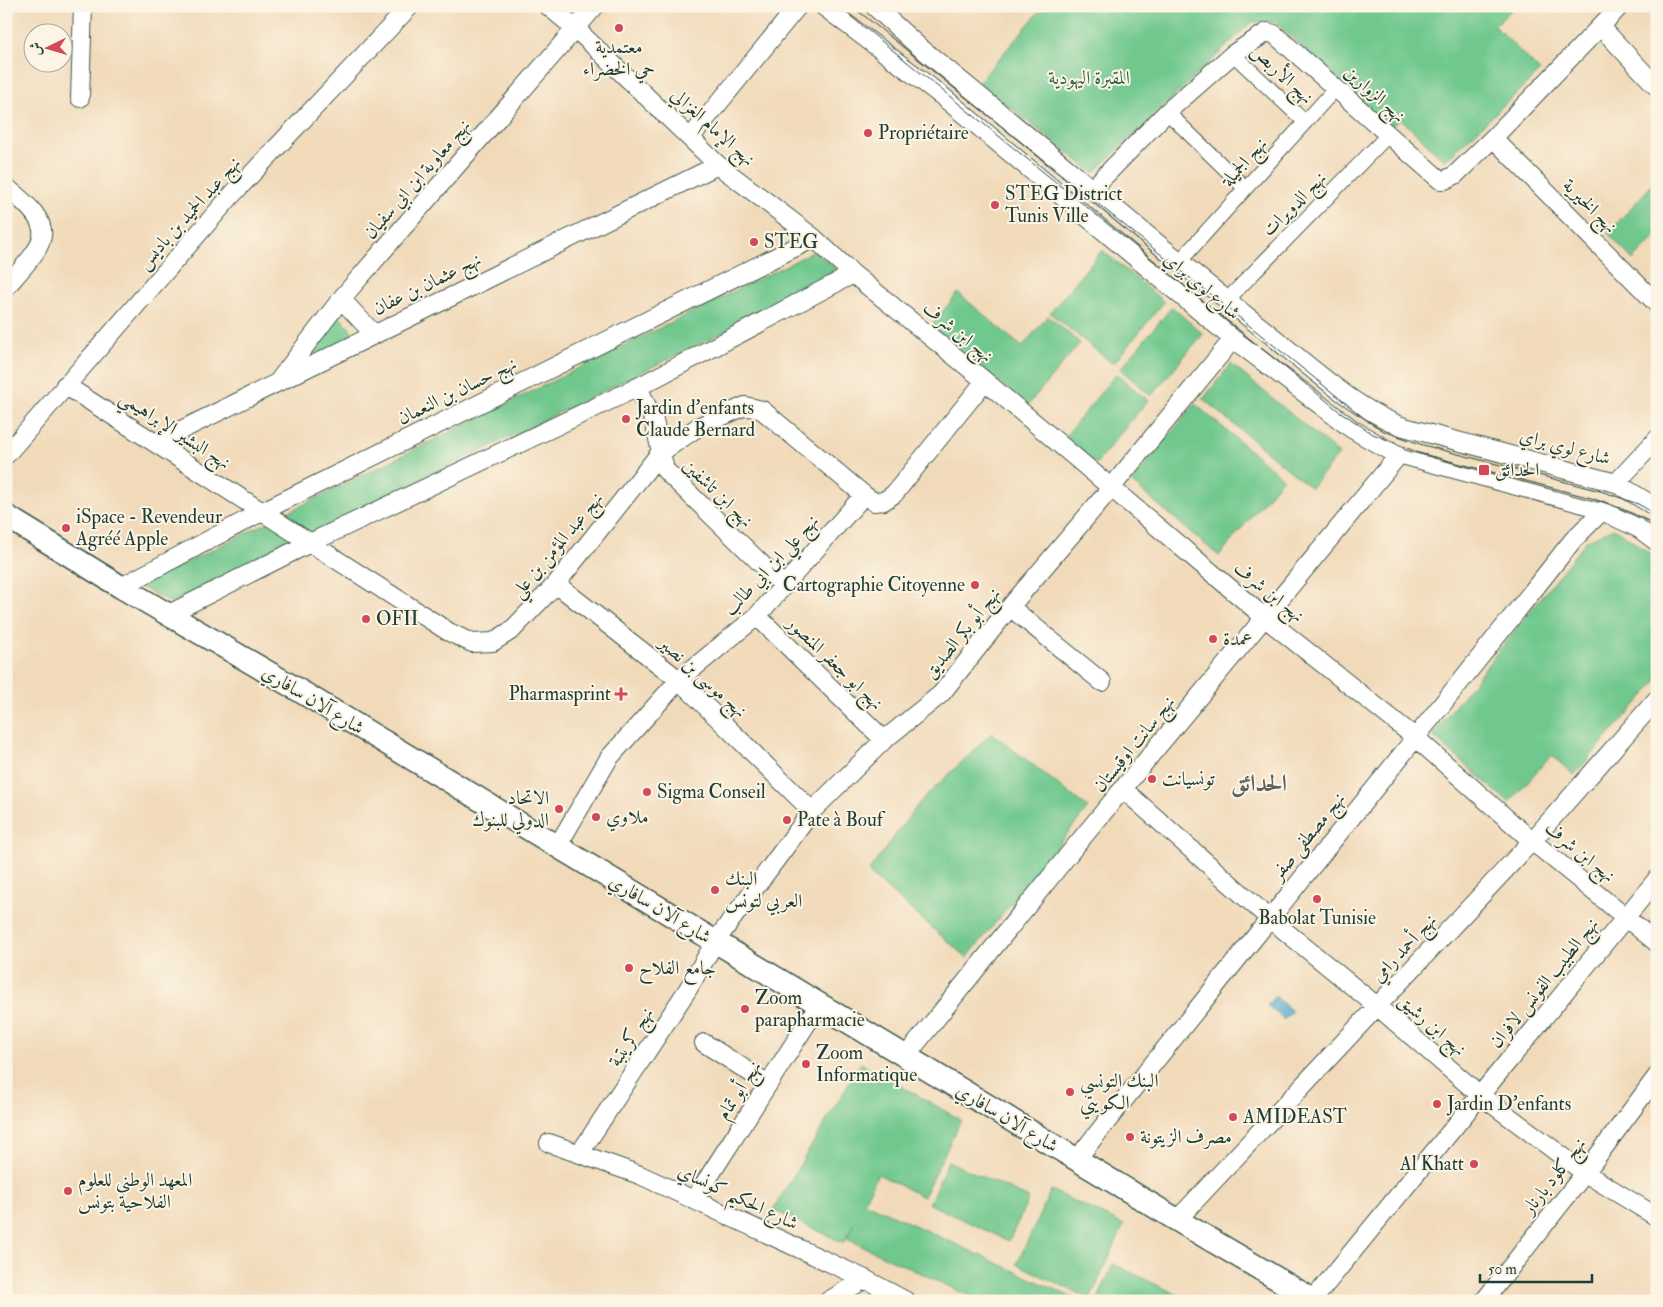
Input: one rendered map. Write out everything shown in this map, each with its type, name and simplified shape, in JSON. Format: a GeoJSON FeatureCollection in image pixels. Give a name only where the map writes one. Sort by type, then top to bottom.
{"type":"FeatureCollection","features":[{"type":"Feature","properties":{"kind":"street"},"geometry":{"type":"LineString","coordinates":[[80,98],[83,6]]}},
{"type":"Feature","properties":{"kind":"street","name":"نهج عبد الحميد بن باديس"},"geometry":{"type":"LineString","coordinates":[[6,455],[230,197],[410,6]]}},
{"type":"Feature","properties":{"kind":"street","name":"نهج الإمام الغزالي"},"geometry":{"type":"LineString","coordinates":[[548,6],[576,29],[691,137],[718,165],[814,238],[853,274]]}},
{"type":"Feature","properties":{"kind":"street","name":"نهج معاوية ابن ابي سفيان"},"geometry":{"type":"LineString","coordinates":[[277,384],[341,299],[595,6]]}},
{"type":"Feature","properties":{"kind":"street"},"geometry":{"type":"LineString","coordinates":[[691,137],[798,6]]}},
{"type":"Feature","properties":{"kind":"street","name":"شارع لوي براي"},"geometry":{"type":"LineString","coordinates":[[823,6],[942,96],[1233,339],[1352,429],[1397,458],[1602,511]]}},
{"type":"Feature","properties":{"kind":"street","name":"شارع لوي براي"},"geometry":{"type":"LineString","coordinates":[[874,6],[917,45],[1227,300],[1357,402],[1390,422],[1616,483],[1657,508]]}},
{"type":"Feature","properties":{"kind":"street","name":"نهج الزوارين"},"geometry":{"type":"LineString","coordinates":[[1093,188],[1167,112],[1233,54],[1264,33],[1271,32],[1440,180],[1445,180],[1454,175],[1493,138],[1620,6]]}},
{"type":"Feature","properties":{"kind":"street"},"geometry":{"type":"LineString","coordinates":[[1601,27],[1657,87]]}},
{"type":"Feature","properties":{"kind":"street","name":"نهج الأربص"},"geometry":{"type":"LineString","coordinates":[[1233,54],[1305,122]]}},
{"type":"Feature","properties":{"kind":"street","name":"نهج الجميلة"},"geometry":{"type":"LineString","coordinates":[[1180,261],[1336,88]]}},
{"type":"Feature","properties":{"kind":"street"},"geometry":{"type":"LineString","coordinates":[[1167,112],[1245,188]]}},
{"type":"Feature","properties":{"kind":"street","name":"نهج الدويرات"},"geometry":{"type":"LineString","coordinates":[[1227,300],[1389,134]]}},
{"type":"Feature","properties":{"kind":"street","name":"نهج الخيرية"},"geometry":{"type":"LineString","coordinates":[[1493,138],[1657,304]]}},
{"type":"Feature","properties":{"kind":"street","name":"نهج عثمان بن عفان"},"geometry":{"type":"LineString","coordinates":[[155,443],[718,165]]}},
{"type":"Feature","properties":{"kind":"street"},"geometry":{"type":"LineString","coordinates":[[6,187],[18,196],[41,222],[43,232],[42,241],[29,261],[6,287]]}},
{"type":"Feature","properties":{"kind":"street","name":"نهج حسان بن النعمان"},"geometry":{"type":"LineString","coordinates":[[121,587],[263,511],[814,238]]}},
{"type":"Feature","properties":{"kind":"street"},"geometry":{"type":"LineString","coordinates":[[167,615],[310,543],[638,387],[853,274]]}},
{"type":"Feature","properties":{"kind":"street","name":"نهج ابن شرف"},"geometry":{"type":"LineString","coordinates":[[853,274],[985,381],[1264,617],[1416,738],[1532,841],[1657,943]]}},
{"type":"Feature","properties":{"kind":"street"},"geometry":{"type":"LineString","coordinates":[[341,299],[374,334]]}},
{"type":"Feature","properties":{"kind":"street","name":"نهج أبو بكر الصديق"},"geometry":{"type":"LineString","coordinates":[[716,942],[812,811],[884,740],[941,694],[1010,607],[1111,488],[1233,339]]}},
{"type":"Feature","properties":{"kind":"street"},"geometry":{"type":"LineString","coordinates":[[864,494],[874,502],[884,501],[894,494],[985,381]]}},
{"type":"Feature","properties":{"kind":"street","name":"نهج البشير الإبراهيمي"},"geometry":{"type":"LineString","coordinates":[[65,385],[263,511]]}},
{"type":"Feature","properties":{"kind":"street","name":"نهج ابن تاشفين"},"geometry":{"type":"LineString","coordinates":[[638,387],[654,421],[665,470],[784,586]]}},
{"type":"Feature","properties":{"kind":"street","name":"نهج عبد المؤمن بن علي"},"geometry":{"type":"LineString","coordinates":[[263,511],[449,632],[472,643],[493,642],[512,630],[556,584],[660,452],[698,427],[745,406],[762,410],[864,494]]}},
{"type":"Feature","properties":{"kind":"street"},"geometry":{"type":"LineString","coordinates":[[1616,483],[1657,440]]}},
{"type":"Feature","properties":{"kind":"street","name":"نهج سانت اوقيستان"},"geometry":{"type":"LineString","coordinates":[[906,1056],[1073,849],[1124,790],[1264,617],[1397,458]]}},
{"type":"Feature","properties":{"kind":"street","name":"نهج علي ابن ابي طالب"},"geometry":{"type":"LineString","coordinates":[[557,847],[610,758],[679,680],[757,616],[864,494]]}},
{"type":"Feature","properties":{"kind":"street"},"geometry":{"type":"LineString","coordinates":[[1602,511],[1638,528],[1657,542]]}},
{"type":"Feature","properties":{"kind":"street","name":"نهج مصطفى صفر"},"geometry":{"type":"LineString","coordinates":[[1076,1160],[1268,918],[1416,738],[1573,540],[1602,511]]}},
{"type":"Feature","properties":{"kind":"street","name":"شارع آلان سافاري"},"geometry":{"type":"LineString","coordinates":[[6,516],[167,615],[295,688],[557,847],[820,1003],[1076,1160],[1313,1300]]}},
{"type":"Feature","properties":{"kind":"street","name":"نهج موسى بن نصير"},"geometry":{"type":"LineString","coordinates":[[556,584],[679,680],[812,811]]}},
{"type":"Feature","properties":{"kind":"street"},"geometry":{"type":"LineString","coordinates":[[1010,607],[1102,682]]}},
{"type":"Feature","properties":{"kind":"street","name":"نهج ابو جعفر المنصور"},"geometry":{"type":"LineString","coordinates":[[757,616],[884,740]]}},
{"type":"Feature","properties":{"kind":"street","name":"نهج أحمد رامي"},"geometry":{"type":"LineString","coordinates":[[1177,1220],[1532,841],[1657,699]]}},
{"type":"Feature","properties":{"kind":"street","name":"نهج ابن رشيق"},"geometry":{"type":"LineString","coordinates":[[1124,790],[1268,918],[1378,1007],[1480,1095],[1585,1173],[1657,1217]]}},
{"type":"Feature","properties":{"kind":"street","name":"نهج الطبيب الفونس لافران"},"geometry":{"type":"LineString","coordinates":[[1313,1300],[1657,879]]}},
{"type":"Feature","properties":{"kind":"street","name":"نهج كريتبة"},"geometry":{"type":"LineString","coordinates":[[580,1153],[688,989],[716,942]]}},
{"type":"Feature","properties":{"kind":"street","name":"نهج أبو تمام"},"geometry":{"type":"LineString","coordinates":[[694,1200],[820,1003]]}},
{"type":"Feature","properties":{"kind":"street"},"geometry":{"type":"LineString","coordinates":[[704,1043],[768,1084]]}},
{"type":"Feature","properties":{"kind":"street","name":"نهج كلود بارنار"},"geometry":{"type":"LineString","coordinates":[[1484,1301],[1585,1173],[1657,1076]]}},
{"type":"Feature","properties":{"kind":"street","name":"شارع الحكيم كونساي"},"geometry":{"type":"LineString","coordinates":[[549,1142],[640,1175],[865,1279],[906,1301]]}},
{"type":"Feature","properties":{"kind":"street"},"geometry":{"type":"LineString","coordinates":[[828,1301],[865,1279]]}},
{"type":"Feature","properties":{"kind":"green space","name":"المقبرة اليهودية"},"geometry":{"type":"Polygon","coordinates":[[[1044,6],[1515,6],[1495,26],[1540,71],[1445,161],[1401,119],[1389,128],[1275,22],[1252,22],[1094,173],[978,83],[1044,6]]]}},
{"type":"Feature","properties":{"kind":"green space"},"geometry":{"type":"Polygon","coordinates":[[[1652,185],[1657,191],[1657,235],[1633,260],[1608,233],[1652,185]]]}},
{"type":"Feature","properties":{"kind":"green space"},"geometry":{"type":"Polygon","coordinates":[[[1102,250],[1164,302],[1113,364],[1050,313],[1102,250]]]}},
{"type":"Feature","properties":{"kind":"green space"},"geometry":{"type":"Polygon","coordinates":[[[815,251],[842,274],[171,603],[139,586],[815,251]]]}},
{"type":"Feature","properties":{"kind":"green space"},"geometry":{"type":"Polygon","coordinates":[[[958,293],[1022,347],[1048,316],[1080,343],[1027,406],[931,326],[958,293]]]}},
{"type":"Feature","properties":{"kind":"green space"},"geometry":{"type":"Polygon","coordinates":[[[1172,307],[1203,334],[1151,396],[1120,369],[1172,307]]]}},
{"type":"Feature","properties":{"kind":"green space"},"geometry":{"type":"Polygon","coordinates":[[[338,315],[357,337],[290,372],[338,315]]]}},
{"type":"Feature","properties":{"kind":"green space"},"geometry":{"type":"Polygon","coordinates":[[[1231,364],[1339,454],[1311,488],[1203,399],[1231,364]]]}},
{"type":"Feature","properties":{"kind":"green space"},"geometry":{"type":"Polygon","coordinates":[[[1116,374],[1148,400],[1096,464],[1064,438],[1116,374]]]}},
{"type":"Feature","properties":{"kind":"green space"},"geometry":{"type":"Polygon","coordinates":[[[1195,404],[1283,478],[1219,556],[1131,482],[1195,404]]]}},
{"type":"Feature","properties":{"kind":"green space"},"geometry":{"type":"Polygon","coordinates":[[[1614,528],[1657,558],[1657,681],[1574,775],[1551,755],[1509,803],[1432,735],[1586,541],[1614,528]]]}},
{"type":"Feature","properties":{"kind":"green space"},"geometry":{"type":"Polygon","coordinates":[[[992,733],[1088,808],[967,958],[868,872],[920,802],[992,733]]]}},
{"type":"Feature","properties":{"kind":"green space"},"geometry":{"type":"Polygon","coordinates":[[[861,1063],[961,1120],[923,1197],[878,1174],[864,1202],[1080,1301],[980,1301],[847,1239],[853,1225],[844,1243],[773,1210],[861,1063]]]}},
{"type":"Feature","properties":{"kind":"green space"},"geometry":{"type":"Polygon","coordinates":[[[948,1161],[1029,1198],[1009,1241],[929,1204],[948,1161]]]}},
{"type":"Feature","properties":{"kind":"green space"},"geometry":{"type":"Polygon","coordinates":[[[1051,1190],[1124,1225],[1090,1299],[1017,1264],[1051,1190]]]}},
{"type":"Feature","properties":{"kind":"green space"},"geometry":{"type":"Polygon","coordinates":[[[1113,1264],[1191,1301],[1097,1301],[1113,1264]]]}},
{"type":"Feature","properties":{"kind":"water"},"geometry":{"type":"Polygon","coordinates":[[[1275,996],[1292,1011],[1284,1020],[1267,1005],[1275,996]]]}},
{"type":"Feature","properties":{"kind":"tram line"},"geometry":{"type":"LineString","coordinates":[[838,6],[1339,411],[1373,434],[1419,453],[1591,498],[1623,509],[1657,525]]}},
{"type":"Feature","properties":{"kind":"tram line"},"geometry":{"type":"LineString","coordinates":[[852,6],[1369,422],[1384,431],[1423,445],[1604,492],[1638,504],[1657,515]]}},
{"type":"Feature","properties":{"kind":"place","name":"معتمدية حي الخضراء"},"geometry":{"type":"Point","coordinates":[619,28]}},
{"type":"Feature","properties":{"kind":"place","name":"Propriétaire"},"geometry":{"type":"Point","coordinates":[868,133]}},
{"type":"Feature","properties":{"kind":"place","name":"STEG District Tunis Ville"},"geometry":{"type":"Point","coordinates":[995,205]}},
{"type":"Feature","properties":{"kind":"place","name":"STEG"},"geometry":{"type":"Point","coordinates":[754,242]}},
{"type":"Feature","properties":{"kind":"place","name":"Jardin d'enfants Claude Bernard"},"geometry":{"type":"Point","coordinates":[626,419]}},
{"type":"Feature","properties":{"kind":"place","name":"الحدائق"},"geometry":{"type":"Point","coordinates":[1484,470]}},
{"type":"Feature","properties":{"kind":"place","name":"iSpace - Revendeur Agréé Apple"},"geometry":{"type":"Point","coordinates":[66,528]}},
{"type":"Feature","properties":{"kind":"place","name":"Cartographie Citoyenne"},"geometry":{"type":"Point","coordinates":[975,585]}},
{"type":"Feature","properties":{"kind":"place","name":"OFII"},"geometry":{"type":"Point","coordinates":[366,619]}},
{"type":"Feature","properties":{"kind":"place","name":"عمدة"},"geometry":{"type":"Point","coordinates":[1213,639]}},
{"type":"Feature","properties":{"kind":"place","name":"Pharmasprint"},"geometry":{"type":"Point","coordinates":[621,694]}},
{"type":"Feature","properties":{"kind":"place","name":"تونسيانت"},"geometry":{"type":"Point","coordinates":[1152,779]}},
{"type":"Feature","properties":{"kind":"place","name":"Sigma Conseil"},"geometry":{"type":"Point","coordinates":[647,792]}},
{"type":"Feature","properties":{"kind":"place","name":"الاتحاد الدولي للبنوك"},"geometry":{"type":"Point","coordinates":[559,809]}},
{"type":"Feature","properties":{"kind":"place","name":"ملاوي"},"geometry":{"type":"Point","coordinates":[596,817]}},
{"type":"Feature","properties":{"kind":"place","name":"Pate à Bouf"},"geometry":{"type":"Point","coordinates":[787,820]}},
{"type":"Feature","properties":{"kind":"place","name":"البنك العربي لتونس"},"geometry":{"type":"Point","coordinates":[715,890]}},
{"type":"Feature","properties":{"kind":"place","name":"Babolat Tunisie"},"geometry":{"type":"Point","coordinates":[1317,899]}},
{"type":"Feature","properties":{"kind":"place","name":"جامع الفلاح"},"geometry":{"type":"Point","coordinates":[629,968]}},
{"type":"Feature","properties":{"kind":"place","name":"Zoom parapharmacie"},"geometry":{"type":"Point","coordinates":[745,1009]}},
{"type":"Feature","properties":{"kind":"place","name":"Zoom Informatique"},"geometry":{"type":"Point","coordinates":[806,1064]}},
{"type":"Feature","properties":{"kind":"place","name":"البنك التونسي الكويتي"},"geometry":{"type":"Point","coordinates":[1070,1092]}},
{"type":"Feature","properties":{"kind":"place","name":"Jardin D'enfants"},"geometry":{"type":"Point","coordinates":[1437,1104]}},
{"type":"Feature","properties":{"kind":"place","name":"AMIDEAST"},"geometry":{"type":"Point","coordinates":[1233,1117]}},
{"type":"Feature","properties":{"kind":"place","name":"مصرف الزيتونة"},"geometry":{"type":"Point","coordinates":[1130,1137]}},
{"type":"Feature","properties":{"kind":"place","name":"Al Khatt"},"geometry":{"type":"Point","coordinates":[1474,1164]}},
{"type":"Feature","properties":{"kind":"place","name":"المعهد الوطني للعلوم الفلاحية بتونس"},"geometry":{"type":"Point","coordinates":[68,1191]}},
{"type":"Feature","properties":{"kind":"district","name":"الحدائق"},"geometry":{"type":"Point","coordinates":[1259,783]}}]}
